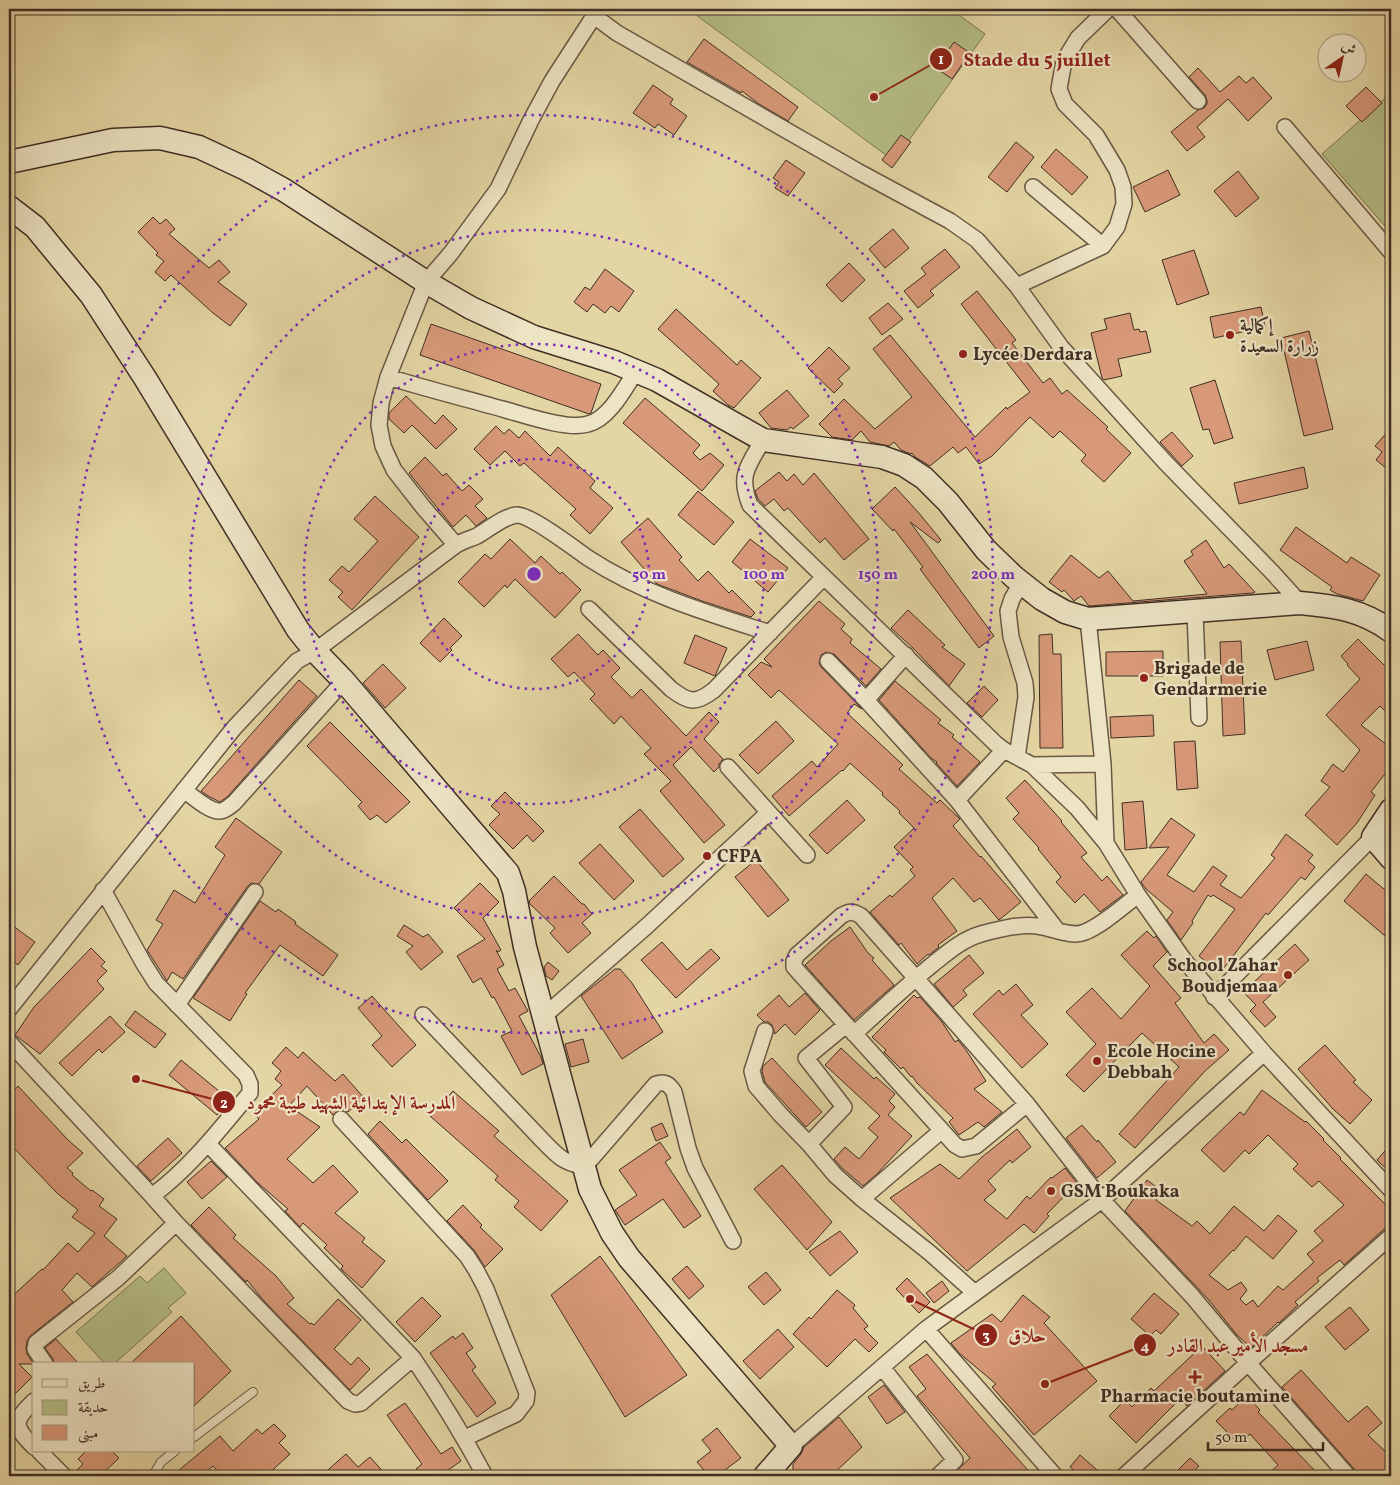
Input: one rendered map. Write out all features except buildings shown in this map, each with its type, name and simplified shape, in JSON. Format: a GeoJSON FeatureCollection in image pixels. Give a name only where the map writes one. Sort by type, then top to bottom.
{"type":"FeatureCollection","features":[{"type":"Feature","properties":{"kind":"main road"},"geometry":{"type":"LineString","coordinates":[[9,162],[113,140],[160,138],[199,147],[246,169],[284,190],[426,282],[470,308],[534,337],[614,362],[657,380],[762,440],[882,458],[904,465],[924,478],[948,502],[986,550],[1021,583],[1042,599],[1065,612],[1088,619],[1300,603],[1332,606],[1358,612],[1391,631]]}},
{"type":"Feature","properties":{"kind":"main road"},"geometry":{"type":"LineString","coordinates":[[9,207],[36,227],[91,295],[145,378],[298,630],[508,873],[514,891],[525,947],[582,1166],[590,1188],[612,1233],[629,1258],[791,1446],[769,1475]]}},
{"type":"Feature","properties":{"kind":"main road"},"geometry":{"type":"LineString","coordinates":[[1391,810],[1373,837],[1391,858]]}},
{"type":"Feature","properties":{"kind":"street"},"geometry":{"type":"LineString","coordinates":[[1017,286],[1103,246],[1117,227],[1124,204],[1124,187],[1096,135],[1065,104],[1059,89],[1064,61],[1078,38],[1108,9]]}},
{"type":"Feature","properties":{"kind":"street"},"geometry":{"type":"LineString","coordinates":[[1117,9],[1198,101]]}},
{"type":"Feature","properties":{"kind":"street"},"geometry":{"type":"LineString","coordinates":[[456,545],[394,470],[383,446],[379,425],[381,403],[388,377],[426,282],[451,253],[498,189],[531,120],[593,12],[617,33],[858,172],[950,220],[978,240],[1017,286],[1061,347],[1165,462],[1300,603]]}},
{"type":"Feature","properties":{"kind":"street"},"geometry":{"type":"LineString","coordinates":[[1285,127],[1391,252]]}},
{"type":"Feature","properties":{"kind":"street"},"geometry":{"type":"LineString","coordinates":[[1034,187],[1103,246]]}},
{"type":"Feature","properties":{"kind":"street"},"geometry":{"type":"LineString","coordinates":[[388,377],[541,420],[572,425],[588,425],[599,419],[615,403],[636,371]]}},
{"type":"Feature","properties":{"kind":"street"},"geometry":{"type":"LineString","coordinates":[[762,440],[748,465],[744,479],[745,491],[750,504],[1010,753],[1032,765],[1077,808],[1106,843],[1138,895],[1184,960],[1214,997],[1391,1190]]}},
{"type":"Feature","properties":{"kind":"street"},"geometry":{"type":"LineString","coordinates":[[9,1009],[234,728],[297,661],[315,651],[456,545],[508,518],[517,515],[530,519],[590,559],[629,582],[702,612],[770,634]]}},
{"type":"Feature","properties":{"kind":"street"},"geometry":{"type":"LineString","coordinates":[[589,609],[671,689],[681,697],[693,701],[702,699],[714,690],[824,576]]}},
{"type":"Feature","properties":{"kind":"street"},"geometry":{"type":"LineString","coordinates":[[957,800],[1010,753],[1026,696],[1025,683],[1011,637],[1008,611],[1021,583]]}},
{"type":"Feature","properties":{"kind":"street"},"geometry":{"type":"LineString","coordinates":[[1195,611],[1199,718]]}},
{"type":"Feature","properties":{"kind":"street"},"geometry":{"type":"LineString","coordinates":[[1088,619],[1103,764],[1106,843]]}},
{"type":"Feature","properties":{"kind":"street"},"geometry":{"type":"LineString","coordinates":[[866,700],[906,655]]}},
{"type":"Feature","properties":{"kind":"street"},"geometry":{"type":"LineString","coordinates":[[828,661],[957,800],[1057,930]]}},
{"type":"Feature","properties":{"kind":"street"},"geometry":{"type":"LineString","coordinates":[[184,790],[212,810],[219,812],[225,810],[234,803],[344,681]]}},
{"type":"Feature","properties":{"kind":"street"},"geometry":{"type":"LineString","coordinates":[[1032,765],[1103,764]]}},
{"type":"Feature","properties":{"kind":"street"},"geometry":{"type":"LineString","coordinates":[[728,767],[807,855]]}},
{"type":"Feature","properties":{"kind":"street"},"geometry":{"type":"LineString","coordinates":[[544,1016],[648,925],[768,813]]}},
{"type":"Feature","properties":{"kind":"street"},"geometry":{"type":"LineString","coordinates":[[1214,997],[1373,837]]}},
{"type":"Feature","properties":{"kind":"street"},"geometry":{"type":"LineString","coordinates":[[103,890],[156,983],[246,1076],[250,1084],[250,1093],[208,1144],[176,1176],[152,1196]]}},
{"type":"Feature","properties":{"kind":"street"},"geometry":{"type":"LineString","coordinates":[[176,1005],[255,892]]}},
{"type":"Feature","properties":{"kind":"street"},"geometry":{"type":"LineString","coordinates":[[809,1144],[844,1107],[806,1058],[850,1029],[953,948],[970,938],[981,934],[1025,926],[1057,930],[1073,935],[1085,932],[1102,922],[1138,895]]}},
{"type":"Feature","properties":{"kind":"street"},"geometry":{"type":"LineString","coordinates":[[1027,1104],[976,1146],[968,1149],[954,1146],[794,967],[797,955],[840,916],[847,912],[854,912],[861,916],[1027,1104],[1102,1200],[1192,1296],[1248,1363],[1348,1476]]}},
{"type":"Feature","properties":{"kind":"street"},"geometry":{"type":"LineString","coordinates":[[423,1016],[558,1156],[569,1164],[582,1166],[600,1149],[656,1084],[661,1082],[671,1086],[695,1168],[733,1241]]}},
{"type":"Feature","properties":{"kind":"street"},"geometry":{"type":"LineString","coordinates":[[765,1031],[752,1071],[756,1086],[835,1175],[930,1253],[975,1293]]}},
{"type":"Feature","properties":{"kind":"street"},"geometry":{"type":"LineString","coordinates":[[9,1042],[176,1223],[348,1401],[356,1404],[361,1403],[413,1358]]}},
{"type":"Feature","properties":{"kind":"street"},"geometry":{"type":"LineString","coordinates":[[791,1446],[926,1329],[1102,1200],[1264,1053]]}},
{"type":"Feature","properties":{"kind":"street"},"geometry":{"type":"LineString","coordinates":[[342,1119],[466,1256],[476,1270],[486,1289],[527,1393],[526,1401],[516,1414],[465,1438]]}},
{"type":"Feature","properties":{"kind":"street"},"geometry":{"type":"LineString","coordinates":[[862,1199],[941,1131]]}},
{"type":"Feature","properties":{"kind":"street"},"geometry":{"type":"LineString","coordinates":[[208,1144],[413,1358],[440,1397],[485,1476]]}},
{"type":"Feature","properties":{"kind":"street"},"geometry":{"type":"LineString","coordinates":[[44,1362],[35,1349],[36,1343],[118,1278],[176,1223]]}},
{"type":"Feature","properties":{"kind":"street"},"geometry":{"type":"LineString","coordinates":[[1124,1476],[1391,1236]]}},
{"type":"Feature","properties":{"kind":"street"},"geometry":{"type":"LineString","coordinates":[[926,1329],[1055,1476]]}},
{"type":"Feature","properties":{"kind":"street"},"geometry":{"type":"LineString","coordinates":[[882,1367],[955,1460],[938,1476]]}},
{"type":"Feature","properties":{"kind":"street"},"geometry":{"type":"LineString","coordinates":[[32,1403],[20,1414],[18,1427],[22,1435],[32,1444]]}},
{"type":"Feature","properties":{"kind":"street"},"geometry":{"type":"LineString","coordinates":[[40,1452],[64,1476]]}},
{"type":"Feature","properties":{"kind":"lane"},"geometry":{"type":"LineString","coordinates":[[195,1436],[253,1392]]}},
{"type":"Feature","properties":{"kind":"lane"},"geometry":{"type":"LineString","coordinates":[[154,1476],[161,1462],[174,1452]]}},
{"type":"Feature","properties":{"kind":"green space"},"geometry":{"type":"Polygon","coordinates":[[[688,9],[951,9],[985,34],[894,161],[688,9]]]}},
{"type":"Feature","properties":{"kind":"green space"},"geometry":{"type":"Polygon","coordinates":[[[1391,93],[1391,233],[1322,154],[1391,93]]]}},
{"type":"Feature","properties":{"kind":"green space"},"geometry":{"type":"Polygon","coordinates":[[[164,1268],[186,1293],[168,1308],[172,1312],[116,1362],[103,1362],[76,1332],[140,1276],[147,1283],[164,1268]]]}},
{"type":"Feature","properties":{"kind":"place","name":"Stade du 5 juillet"},"geometry":{"type":"Point","coordinates":[874,97]}},
{"type":"Feature","properties":{"kind":"place","name":"إكمالية زرارة السعيدة"},"geometry":{"type":"Point","coordinates":[1230,335]}},
{"type":"Feature","properties":{"kind":"place","name":"Lycée Derdara"},"geometry":{"type":"Point","coordinates":[963,354]}},
{"type":"Feature","properties":{"kind":"place","name":"Brigade de Gendarmerie"},"geometry":{"type":"Point","coordinates":[1144,678]}},
{"type":"Feature","properties":{"kind":"place","name":"CFPA"},"geometry":{"type":"Point","coordinates":[707,856]}},
{"type":"Feature","properties":{"kind":"place","name":"School Zahar Boudjemaa"},"geometry":{"type":"Point","coordinates":[1288,975]}},
{"type":"Feature","properties":{"kind":"place","name":"Ecole Hocine Debbah"},"geometry":{"type":"Point","coordinates":[1097,1061]}},
{"type":"Feature","properties":{"kind":"place","name":"المدرسة الإبتدائية الشهيد طيبة محمود"},"geometry":{"type":"Point","coordinates":[136,1079]}},
{"type":"Feature","properties":{"kind":"place","name":"GSM Boukaka"},"geometry":{"type":"Point","coordinates":[1051,1191]}},
{"type":"Feature","properties":{"kind":"place","name":"حلاق"},"geometry":{"type":"Point","coordinates":[910,1299]}},
{"type":"Feature","properties":{"kind":"place","name":"Pharmacie boutamine"},"geometry":{"type":"Point","coordinates":[1195,1377]}},
{"type":"Feature","properties":{"kind":"place","name":"مسجد الأمير عبد القادر"},"geometry":{"type":"Point","coordinates":[1045,1384]}}]}
